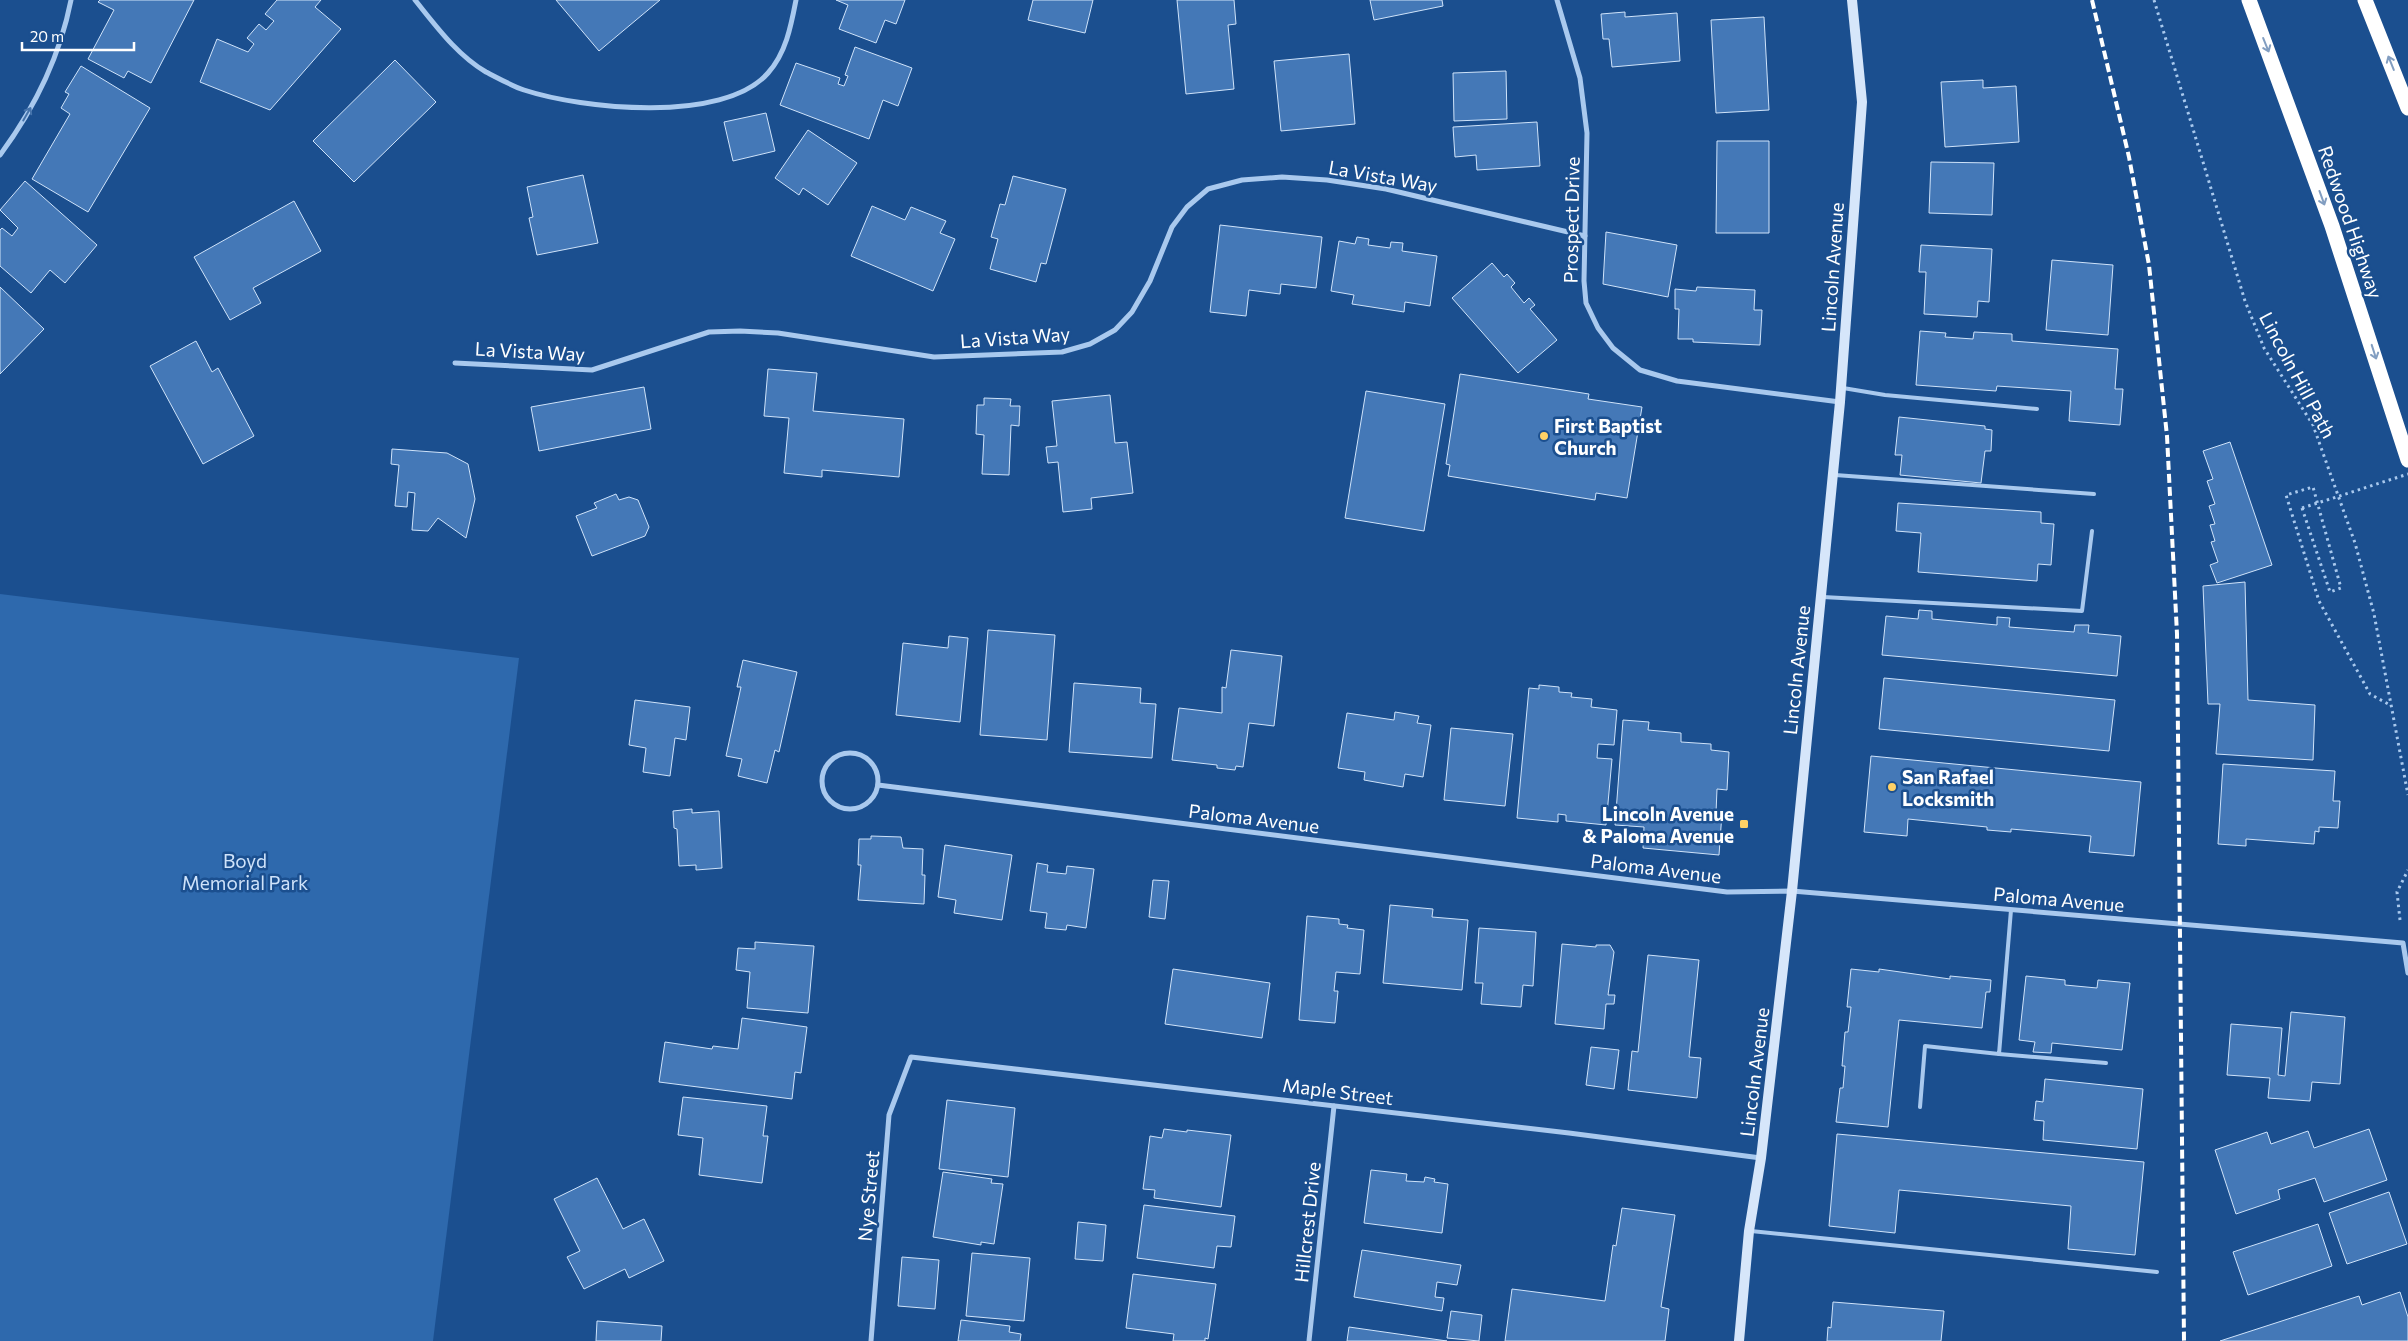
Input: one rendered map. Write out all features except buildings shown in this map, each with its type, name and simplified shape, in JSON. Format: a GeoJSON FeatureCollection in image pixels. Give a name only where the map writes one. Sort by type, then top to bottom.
{"type":"FeatureCollection","features":[{"type":"Feature","properties":{"kind":"highway","name":"Redwood Highway"},"geometry":{"type":"LineString","coordinates":[[2248,0],[2332,226],[2408,460]]}},
{"type":"Feature","properties":{"kind":"highway"},"geometry":{"type":"LineString","coordinates":[[2365,0],[2408,108]]}},
{"type":"Feature","properties":{"kind":"main road","name":"Lincoln Avenue"},"geometry":{"type":"LineString","coordinates":[[1739,1341],[1749,1231],[1761,1158],[1792,891],[1840,402],[1862,102],[1852,0]]}},
{"type":"Feature","properties":{"kind":"street"},"geometry":{"type":"LineString","coordinates":[[0,155],[14,136],[40,90],[58,51],[71,0]]}},
{"type":"Feature","properties":{"kind":"street"},"geometry":{"type":"LineString","coordinates":[[415,0],[451,44],[485,71],[524,90],[580,102],[637,108],[697,105],[724,100],[748,88],[767,74],[782,52],[790,32],[796,0]]}},
{"type":"Feature","properties":{"kind":"street","name":"Prospect Drive"},"geometry":{"type":"LineString","coordinates":[[1557,0],[1580,78],[1587,133],[1584,281],[1586,303],[1598,328],[1613,348],[1640,370],[1677,381],[1840,402]]}},
{"type":"Feature","properties":{"kind":"street","name":"La Vista Way"},"geometry":{"type":"LineString","coordinates":[[454,363],[592,370],[708,332],[740,331],[778,333],[934,357],[1062,352],[1090,344],[1115,330],[1132,312],[1150,280],[1172,227],[1187,207],[1208,189],[1242,180],[1291,178],[1327,180],[1386,189],[1585,236]]}},
{"type":"Feature","properties":{"kind":"street"},"geometry":{"type":"LineString","coordinates":[[842,753],[861,754],[869,760],[878,775],[878,785],[870,801],[854,809],[845,808],[836,806],[824,792],[822,773],[826,764],[842,753]]}},
{"type":"Feature","properties":{"kind":"street","name":"Paloma Avenue"},"geometry":{"type":"LineString","coordinates":[[878,785],[1727,892],[1792,891],[2403,943]]}},
{"type":"Feature","properties":{"kind":"street"},"geometry":{"type":"LineString","coordinates":[[2403,943],[2408,973]]}},
{"type":"Feature","properties":{"kind":"street","name":"Maple Street"},"geometry":{"type":"LineString","coordinates":[[911,1057],[1761,1158]]}},
{"type":"Feature","properties":{"kind":"street","name":"Nye Street"},"geometry":{"type":"LineString","coordinates":[[871,1341],[889,1115],[911,1057]]}},
{"type":"Feature","properties":{"kind":"street","name":"Hillcrest Drive"},"geometry":{"type":"LineString","coordinates":[[1309,1341],[1334,1106]]}},
{"type":"Feature","properties":{"kind":"lane"},"geometry":{"type":"LineString","coordinates":[[1841,388],[1885,395],[2037,409]]}},
{"type":"Feature","properties":{"kind":"lane"},"geometry":{"type":"LineString","coordinates":[[1833,475],[2094,494]]}},
{"type":"Feature","properties":{"kind":"lane"},"geometry":{"type":"LineString","coordinates":[[1820,596],[2082,611],[2092,532]]}},
{"type":"Feature","properties":{"kind":"lane"},"geometry":{"type":"LineString","coordinates":[[2000,1054],[2011,910]]}},
{"type":"Feature","properties":{"kind":"lane"},"geometry":{"type":"LineString","coordinates":[[1920,1107],[1925,1046],[2106,1063]]}},
{"type":"Feature","properties":{"kind":"lane"},"geometry":{"type":"LineString","coordinates":[[1749,1231],[2157,1272]]}},
{"type":"Feature","properties":{"kind":"path","name":"Lincoln Hill Path"},"geometry":{"type":"LineString","coordinates":[[2154,0],[2245,301],[2264,348],[2313,425],[2356,543],[2374,614],[2408,795]]}},
{"type":"Feature","properties":{"kind":"path"},"geometry":{"type":"LineString","coordinates":[[2390,705],[2370,694],[2319,601],[2286,495],[2313,487],[2341,588],[2330,592],[2302,508],[2408,474]]}},
{"type":"Feature","properties":{"kind":"path"},"geometry":{"type":"LineString","coordinates":[[2403,943],[2397,892],[2408,870]]}},
{"type":"Feature","properties":{"kind":"green space","name":"Boyd Memorial Park"},"geometry":{"type":"Polygon","coordinates":[[[0,594],[519,658],[433,1341],[0,1341],[0,594]]]}},
{"type":"Feature","properties":{"kind":"railway"},"geometry":{"type":"LineString","coordinates":[[2092,0],[2129,157],[2149,265],[2167,436],[2177,634],[2184,1341]]}},
{"type":"Feature","properties":{"kind":"place","name":"First Baptist Church"},"geometry":{"type":"Point","coordinates":[1544,436]}},
{"type":"Feature","properties":{"kind":"place","name":"San Rafael Locksmith"},"geometry":{"type":"Point","coordinates":[1892,787]}},
{"type":"Feature","properties":{"kind":"place","name":"Lincoln Avenue & Paloma Avenue"},"geometry":{"type":"Point","coordinates":[1744,824]}}]}
